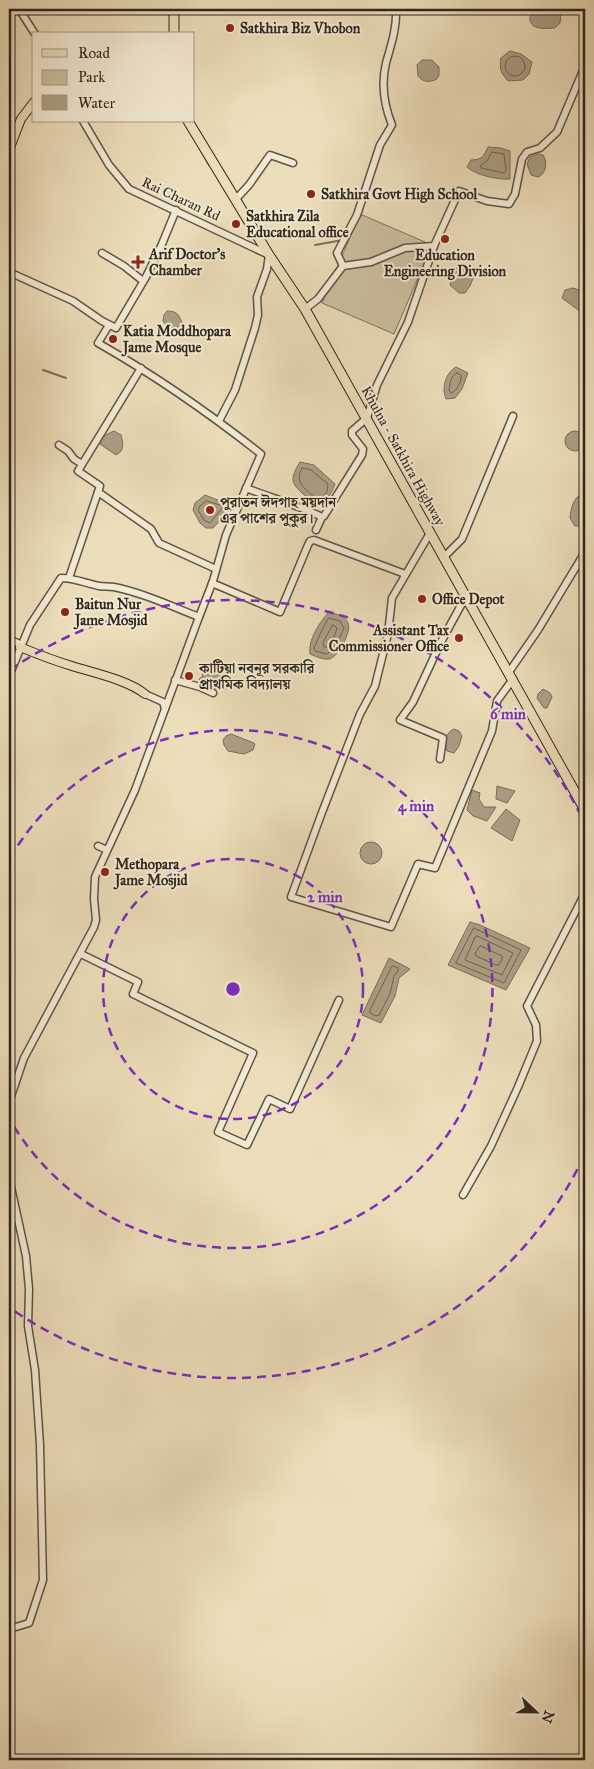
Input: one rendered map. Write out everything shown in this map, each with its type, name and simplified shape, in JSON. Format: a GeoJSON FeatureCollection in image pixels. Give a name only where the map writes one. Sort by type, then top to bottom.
{"type":"FeatureCollection","features":[{"type":"Feature","properties":{"kind":"highway"},"geometry":{"type":"LineString","coordinates":[[174,11],[174,32]]}},
{"type":"Feature","properties":{"kind":"highway","name":"Khulna - Satkhira Highway"},"geometry":{"type":"LineString","coordinates":[[189,122],[268,255],[306,308],[585,810]]}},
{"type":"Feature","properties":{"kind":"main road"},"geometry":{"type":"LineString","coordinates":[[9,150],[21,118],[32,104]]}},
{"type":"Feature","properties":{"kind":"main road"},"geometry":{"type":"LineString","coordinates":[[21,646],[72,666],[106,675],[145,694]]}},
{"type":"Feature","properties":{"kind":"street"},"geometry":{"type":"LineString","coordinates":[[19,9],[34,32]]}},
{"type":"Feature","properties":{"kind":"street"},"geometry":{"type":"LineString","coordinates":[[164,9],[174,11],[189,9]]}},
{"type":"Feature","properties":{"kind":"street"},"geometry":{"type":"LineString","coordinates":[[343,266],[337,253],[357,215],[380,145],[392,125],[385,108],[384,86],[386,65],[396,19],[396,9]]}},
{"type":"Feature","properties":{"kind":"street"},"geometry":{"type":"LineString","coordinates":[[316,530],[322,517],[362,455],[362,449],[352,436],[352,432],[367,418],[377,385],[408,322],[434,246],[459,191],[486,202],[509,204],[515,194],[516,181],[522,159],[527,152],[540,148],[557,132],[585,66]]}},
{"type":"Feature","properties":{"kind":"street","name":"Rai Charan Rd"},"geometry":{"type":"LineString","coordinates":[[84,122],[109,166],[129,189],[268,255]]}},
{"type":"Feature","properties":{"kind":"street"},"geometry":{"type":"LineString","coordinates":[[236,199],[249,185],[270,155],[293,163]]}},
{"type":"Feature","properties":{"kind":"street"},"geometry":{"type":"LineString","coordinates":[[9,272],[72,301],[116,328],[144,281],[176,210]]}},
{"type":"Feature","properties":{"kind":"street"},"geometry":{"type":"LineString","coordinates":[[306,308],[318,299],[343,266],[372,262],[405,248],[434,246]]}},
{"type":"Feature","properties":{"kind":"street"},"geometry":{"type":"LineString","coordinates":[[102,253],[144,281]]}},
{"type":"Feature","properties":{"kind":"street"},"geometry":{"type":"LineString","coordinates":[[219,421],[235,390],[256,328],[258,315],[257,297],[267,270],[268,255]]}},
{"type":"Feature","properties":{"kind":"street"},"geometry":{"type":"LineString","coordinates":[[9,1102],[24,1058],[81,954],[96,920],[94,899],[95,877],[135,790],[212,583],[226,535],[261,454],[219,421],[141,368],[98,343],[109,325]]}},
{"type":"Feature","properties":{"kind":"street"},"geometry":{"type":"LineString","coordinates":[[70,578],[100,486],[78,471],[141,368]]}},
{"type":"Feature","properties":{"kind":"street"},"geometry":{"type":"LineString","coordinates":[[444,557],[462,540],[513,416]]}},
{"type":"Feature","properties":{"kind":"street"},"geometry":{"type":"LineString","coordinates":[[59,445],[82,464]]}},
{"type":"Feature","properties":{"kind":"street"},"geometry":{"type":"LineString","coordinates":[[246,488],[322,517]]}},
{"type":"Feature","properties":{"kind":"street"},"geometry":{"type":"LineString","coordinates":[[98,492],[151,529],[159,544],[216,569]]}},
{"type":"Feature","properties":{"kind":"street"},"geometry":{"type":"LineString","coordinates":[[430,533],[392,598],[388,634],[375,686],[360,714],[291,898],[391,927],[418,864],[435,868],[492,731],[498,701],[511,675],[585,552]]}},
{"type":"Feature","properties":{"kind":"street"},"geometry":{"type":"LineString","coordinates":[[212,583],[280,612],[308,545],[310,541],[314,540],[405,574]]}},
{"type":"Feature","properties":{"kind":"street"},"geometry":{"type":"LineString","coordinates":[[9,676],[30,625],[60,578],[70,578],[128,591],[163,602],[199,617]]}},
{"type":"Feature","properties":{"kind":"street"},"geometry":{"type":"LineString","coordinates":[[440,759],[444,738],[400,720],[413,702],[441,642],[466,596]]}},
{"type":"Feature","properties":{"kind":"street"},"geometry":{"type":"LineString","coordinates":[[9,639],[21,646]]}},
{"type":"Feature","properties":{"kind":"street"},"geometry":{"type":"LineString","coordinates":[[176,680],[213,693]]}},
{"type":"Feature","properties":{"kind":"street"},"geometry":{"type":"LineString","coordinates":[[145,694],[163,702],[165,709]]}},
{"type":"Feature","properties":{"kind":"street"},"geometry":{"type":"LineString","coordinates":[[98,846],[107,850]]}},
{"type":"Feature","properties":{"kind":"street"},"geometry":{"type":"LineString","coordinates":[[463,1195],[491,1146],[537,1041],[536,1025],[528,1006],[585,893]]}},
{"type":"Feature","properties":{"kind":"street"},"geometry":{"type":"LineString","coordinates":[[81,954],[138,982],[133,994],[253,1053],[218,1132],[247,1145],[269,1099],[290,1109],[339,1000]]}},
{"type":"Feature","properties":{"kind":"street"},"geometry":{"type":"LineString","coordinates":[[9,1178],[26,1256],[29,1289],[28,1326],[35,1370],[40,1445],[43,1542],[43,1580],[29,1624],[16,1627],[9,1625]]}},
{"type":"Feature","properties":{"kind":"green space"},"geometry":{"type":"Polygon","coordinates":[[[360,214],[432,245],[394,334],[322,303],[360,214]]]}},
{"type":"Feature","properties":{"kind":"water"},"geometry":{"type":"Polygon","coordinates":[[[532,9],[553,9],[561,13],[560,23],[555,28],[535,27],[530,21],[532,9]]]}},
{"type":"Feature","properties":{"kind":"water"},"geometry":{"type":"Polygon","coordinates":[[[510,51],[521,54],[532,62],[529,74],[523,80],[508,81],[502,73],[500,68],[501,58],[510,51]]]}},
{"type":"Feature","properties":{"kind":"water"},"geometry":{"type":"Polygon","coordinates":[[[422,60],[432,60],[439,67],[437,79],[426,81],[418,76],[417,65],[422,60]]]}},
{"type":"Feature","properties":{"kind":"water"},"geometry":{"type":"Polygon","coordinates":[[[488,147],[510,151],[510,179],[487,176],[467,167],[471,160],[482,157],[488,147]]]}},
{"type":"Feature","properties":{"kind":"water"},"geometry":{"type":"Polygon","coordinates":[[[538,154],[543,155],[546,164],[543,173],[538,177],[531,175],[527,164],[530,157],[538,154]]]}},
{"type":"Feature","properties":{"kind":"water"},"geometry":{"type":"Polygon","coordinates":[[[456,268],[468,270],[474,276],[465,293],[459,293],[450,285],[456,268]]]}},
{"type":"Feature","properties":{"kind":"water"},"geometry":{"type":"Polygon","coordinates":[[[573,288],[585,292],[585,315],[562,298],[565,290],[573,288]]]}},
{"type":"Feature","properties":{"kind":"water"},"geometry":{"type":"Polygon","coordinates":[[[167,311],[178,314],[183,325],[174,328],[167,326],[163,321],[167,311]]]}},
{"type":"Feature","properties":{"kind":"water"},"geometry":{"type":"Polygon","coordinates":[[[456,367],[468,373],[462,389],[455,398],[446,399],[445,381],[456,367]]]}},
{"type":"Feature","properties":{"kind":"water"},"geometry":{"type":"Polygon","coordinates":[[[114,431],[121,435],[123,444],[121,451],[116,455],[100,444],[103,437],[114,431]]]}},
{"type":"Feature","properties":{"kind":"water"},"geometry":{"type":"Polygon","coordinates":[[[571,431],[579,431],[585,437],[585,445],[579,451],[571,451],[565,445],[565,437],[571,431]]]}},
{"type":"Feature","properties":{"kind":"water"},"geometry":{"type":"Polygon","coordinates":[[[300,462],[314,465],[335,484],[326,500],[322,502],[313,501],[295,486],[293,480],[295,470],[300,462]]]}},
{"type":"Feature","properties":{"kind":"water"},"geometry":{"type":"Polygon","coordinates":[[[582,493],[585,494],[585,520],[582,526],[575,526],[570,518],[571,511],[573,504],[582,493]]]}},
{"type":"Feature","properties":{"kind":"water"},"geometry":{"type":"Polygon","coordinates":[[[205,495],[233,506],[213,528],[206,528],[200,523],[193,510],[195,503],[205,495]]]}},
{"type":"Feature","properties":{"kind":"water"},"geometry":{"type":"Polygon","coordinates":[[[329,612],[345,619],[349,627],[348,632],[340,649],[333,657],[329,659],[319,658],[310,654],[311,643],[315,632],[329,612]]]}},
{"type":"Feature","properties":{"kind":"water"},"geometry":{"type":"Polygon","coordinates":[[[209,671],[225,675],[226,681],[232,683],[231,686],[224,690],[210,687],[201,682],[199,679],[203,676],[202,674],[209,671]]]}},
{"type":"Feature","properties":{"kind":"water"},"geometry":{"type":"Polygon","coordinates":[[[543,689],[550,693],[552,697],[547,708],[544,708],[537,698],[543,689]]]}},
{"type":"Feature","properties":{"kind":"water"},"geometry":{"type":"Polygon","coordinates":[[[454,729],[459,731],[462,736],[459,746],[454,753],[447,751],[446,741],[447,735],[454,729]]]}},
{"type":"Feature","properties":{"kind":"water"},"geometry":{"type":"Polygon","coordinates":[[[231,734],[254,743],[253,750],[244,754],[228,751],[223,740],[231,734]]]}},
{"type":"Feature","properties":{"kind":"water"},"geometry":{"type":"Polygon","coordinates":[[[497,786],[515,791],[507,803],[496,799],[497,786]]]}},
{"type":"Feature","properties":{"kind":"water"},"geometry":{"type":"Polygon","coordinates":[[[472,790],[480,793],[479,799],[484,807],[496,807],[487,821],[473,816],[467,810],[472,790]]]}},
{"type":"Feature","properties":{"kind":"water"},"geometry":{"type":"Polygon","coordinates":[[[506,809],[520,820],[512,841],[491,828],[506,809]]]}},
{"type":"Feature","properties":{"kind":"water"},"geometry":{"type":"Polygon","coordinates":[[[371,842],[379,845],[382,853],[379,861],[371,864],[363,861],[360,853],[363,845],[371,842]]]}},
{"type":"Feature","properties":{"kind":"water"},"geometry":{"type":"Polygon","coordinates":[[[470,922],[530,948],[506,990],[448,965],[470,922]]]}},
{"type":"Feature","properties":{"kind":"water"},"geometry":{"type":"Polygon","coordinates":[[[389,958],[410,969],[399,978],[395,996],[381,1023],[362,1015],[389,958]]]}},
{"type":"Feature","properties":{"kind":"waterway"},"geometry":{"type":"LineString","coordinates":[[203,154],[209,165]]}},
{"type":"Feature","properties":{"kind":"waterway"},"geometry":{"type":"LineString","coordinates":[[315,245],[343,240]]}},
{"type":"Feature","properties":{"kind":"waterway"},"geometry":{"type":"LineString","coordinates":[[43,370],[66,378]]}},
{"type":"Feature","properties":{"kind":"place","name":"Satkhira Biz Vhobon"},"geometry":{"type":"Point","coordinates":[230,28]}},
{"type":"Feature","properties":{"kind":"place","name":"Satkhira Govt High School"},"geometry":{"type":"Point","coordinates":[311,194]}},
{"type":"Feature","properties":{"kind":"place","name":"Satkhira Zila Educational office"},"geometry":{"type":"Point","coordinates":[236,224]}},
{"type":"Feature","properties":{"kind":"place","name":"Education Engineering Division"},"geometry":{"type":"Point","coordinates":[445,239]}},
{"type":"Feature","properties":{"kind":"place","name":"Arif Doctor's Chamber"},"geometry":{"type":"Point","coordinates":[138,262]}},
{"type":"Feature","properties":{"kind":"place","name":"Katia Moddhopara Jame Mosque"},"geometry":{"type":"Point","coordinates":[113,339]}},
{"type":"Feature","properties":{"kind":"place","name":"পুরাতন ঈদগাহ ময়দান এর পাশের পুকুর।"},"geometry":{"type":"Point","coordinates":[210,510]}},
{"type":"Feature","properties":{"kind":"place","name":"Office Depot"},"geometry":{"type":"Point","coordinates":[422,599]}},
{"type":"Feature","properties":{"kind":"place","name":"Baitun Nur Jame Mosjid"},"geometry":{"type":"Point","coordinates":[65,612]}},
{"type":"Feature","properties":{"kind":"place","name":"Assistant Tax Commissioner Office"},"geometry":{"type":"Point","coordinates":[459,638]}},
{"type":"Feature","properties":{"kind":"place","name":"কাটিয়া নবনূর সরকারি প্রাথমিক বিদ্যালয়"},"geometry":{"type":"Point","coordinates":[189,676]}},
{"type":"Feature","properties":{"kind":"place","name":"Methopara Jame Mosjid"},"geometry":{"type":"Point","coordinates":[105,872]}}]}
